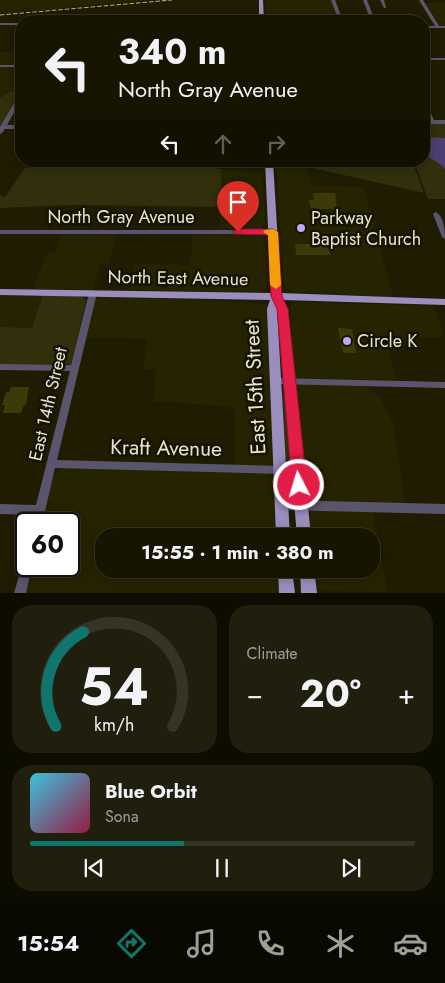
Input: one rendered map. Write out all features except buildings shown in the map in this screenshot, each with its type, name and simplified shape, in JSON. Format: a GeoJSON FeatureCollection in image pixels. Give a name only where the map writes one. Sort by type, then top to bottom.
{"type":"FeatureCollection","features":[{"type":"Feature","properties":{"kind":"main road"},"geometry":{"type":"LineString","coordinates":[[261,0],[262,15]]}},
{"type":"Feature","properties":{"kind":"main road","name":"East 15th Street"},"geometry":{"type":"LineString","coordinates":[[269,167],[276,296],[272,308],[282,381],[297,457],[303,528]]}},
{"type":"Feature","properties":{"kind":"main road","name":"North East Avenue"},"geometry":{"type":"LineString","coordinates":[[0,292],[276,296],[445,302]]}},
{"type":"Feature","properties":{"kind":"main road","name":"East 15th Street"},"geometry":{"type":"LineString","coordinates":[[282,381],[280,470],[283,528]]}},
{"type":"Feature","properties":{"kind":"main road"},"geometry":{"type":"LineString","coordinates":[[280,470],[290,467],[297,457]]}},
{"type":"Feature","properties":{"kind":"main road"},"geometry":{"type":"LineString","coordinates":[[280,470],[288,472],[299,485]]}},
{"type":"Feature","properties":{"kind":"main road"},"geometry":{"type":"LineString","coordinates":[[286,578],[287,593]]}},
{"type":"Feature","properties":{"kind":"main road"},"geometry":{"type":"LineString","coordinates":[[308,578],[309,593]]}},
{"type":"Feature","properties":{"kind":"street"},"geometry":{"type":"LineString","coordinates":[[333,0],[339,15]]}},
{"type":"Feature","properties":{"kind":"street"},"geometry":{"type":"LineString","coordinates":[[365,0],[371,15]]}},
{"type":"Feature","properties":{"kind":"street"},"geometry":{"type":"LineString","coordinates":[[382,0],[385,6]]}},
{"type":"Feature","properties":{"kind":"street"},"geometry":{"type":"LineString","coordinates":[[421,0],[445,32]]}},
{"type":"Feature","properties":{"kind":"street"},"geometry":{"type":"LineString","coordinates":[[0,24],[15,24]]}},
{"type":"Feature","properties":{"kind":"street"},"geometry":{"type":"LineString","coordinates":[[430,59],[445,59]]}},
{"type":"Feature","properties":{"kind":"street"},"geometry":{"type":"LineString","coordinates":[[0,66],[15,66]]}},
{"type":"Feature","properties":{"kind":"street"},"geometry":{"type":"LineString","coordinates":[[2,130],[15,107]]}},
{"type":"Feature","properties":{"kind":"street"},"geometry":{"type":"LineString","coordinates":[[430,118],[432,122],[445,122]]}},
{"type":"Feature","properties":{"kind":"street"},"geometry":{"type":"LineString","coordinates":[[2,130],[15,128]]}},
{"type":"Feature","properties":{"kind":"street"},"geometry":{"type":"LineString","coordinates":[[436,214],[445,237]]}},
{"type":"Feature","properties":{"kind":"street","name":"North Gray Avenue"},"geometry":{"type":"LineString","coordinates":[[0,232],[273,232]]}},
{"type":"Feature","properties":{"kind":"street","name":"East 14th Street"},"geometry":{"type":"LineString","coordinates":[[40,510],[93,293]]}},
{"type":"Feature","properties":{"kind":"street"},"geometry":{"type":"LineString","coordinates":[[0,367],[74,368]]}},
{"type":"Feature","properties":{"kind":"street"},"geometry":{"type":"LineString","coordinates":[[282,381],[445,384]]}},
{"type":"Feature","properties":{"kind":"street","name":"Kraft Avenue"},"geometry":{"type":"LineString","coordinates":[[52,464],[280,470]]}},
{"type":"Feature","properties":{"kind":"street"},"geometry":{"type":"LineString","coordinates":[[282,505],[445,509]]}},
{"type":"Feature","properties":{"kind":"street"},"geometry":{"type":"LineString","coordinates":[[0,509],[40,510]]}},
{"type":"Feature","properties":{"kind":"street"},"geometry":{"type":"LineString","coordinates":[[20,593],[24,577]]}},
{"type":"Feature","properties":{"kind":"shaded area"},"geometry":{"type":"Polygon","coordinates":[[[0,0],[147,0],[0,14],[0,0]]]}},
{"type":"Feature","properties":{"kind":"shaded area"},"geometry":{"type":"Polygon","coordinates":[[[265,0],[332,0],[338,15],[266,15],[265,0]]]}},
{"type":"Feature","properties":{"kind":"shaded area"},"geometry":{"type":"Polygon","coordinates":[[[424,3],[445,3],[445,27],[438,25],[424,3]]]}},
{"type":"Feature","properties":{"kind":"shaded area"},"geometry":{"type":"Polygon","coordinates":[[[0,52],[15,52],[15,65],[0,65],[0,52]]]}},
{"type":"Feature","properties":{"kind":"shaded area"},"geometry":{"type":"Polygon","coordinates":[[[0,67],[15,67],[15,91],[10,91],[0,98],[0,67]]]}},
{"type":"Feature","properties":{"kind":"shaded area"},"geometry":{"type":"Polygon","coordinates":[[[10,91],[15,91],[15,102],[0,128],[0,98],[10,91]]]}},
{"type":"Feature","properties":{"kind":"shaded area"},"geometry":{"type":"Polygon","coordinates":[[[430,123],[445,123],[445,199],[428,199],[416,167],[430,167],[430,123]]]}},
{"type":"Feature","properties":{"kind":"shaded area"},"geometry":{"type":"Polygon","coordinates":[[[430,137],[445,138],[445,169],[430,158],[430,137]]]}},
{"type":"Feature","properties":{"kind":"shaded area"},"geometry":{"type":"Polygon","coordinates":[[[200,167],[221,169],[221,207],[73,205],[0,208],[0,195],[5,197],[25,168],[200,167]]]}},
{"type":"Feature","properties":{"kind":"shaded area"},"geometry":{"type":"Polygon","coordinates":[[[276,167],[308,167],[311,185],[364,187],[393,297],[294,292],[287,289],[284,285],[276,167]]]}},
{"type":"Feature","properties":{"kind":"shaded area"},"geometry":{"type":"Polygon","coordinates":[[[308,167],[414,167],[424,193],[308,167]]]}},
{"type":"Feature","properties":{"kind":"shaded area"},"geometry":{"type":"Polygon","coordinates":[[[221,169],[263,173],[265,225],[262,228],[220,230],[221,169]]]}},
{"type":"Feature","properties":{"kind":"shaded area"},"geometry":{"type":"Polygon","coordinates":[[[193,233],[258,234],[263,236],[265,238],[267,289],[257,292],[130,290],[135,264],[190,265],[193,233]]]}},
{"type":"Feature","properties":{"kind":"shaded area"},"geometry":{"type":"Polygon","coordinates":[[[61,234],[116,234],[109,264],[100,264],[93,290],[33,289],[47,253],[54,253],[61,234]]]}},
{"type":"Feature","properties":{"kind":"shaded area"},"geometry":{"type":"Polygon","coordinates":[[[0,295],[82,297],[85,299],[86,303],[71,364],[0,365],[0,295]]]}},
{"type":"Feature","properties":{"kind":"shaded area"},"geometry":{"type":"Polygon","coordinates":[[[43,295],[80,296],[86,300],[71,364],[0,365],[0,327],[32,328],[43,295]]]}},
{"type":"Feature","properties":{"kind":"shaded area"},"geometry":{"type":"Polygon","coordinates":[[[100,297],[215,300],[266,304],[268,308],[274,463],[269,465],[235,465],[235,407],[153,401],[156,369],[143,369],[147,339],[85,338],[95,299],[100,297]]]}},
{"type":"Feature","properties":{"kind":"shaded area"},"geometry":{"type":"Polygon","coordinates":[[[293,303],[434,306],[444,337],[416,337],[418,347],[388,346],[396,380],[297,378],[295,377],[290,348],[292,337],[290,307],[293,303]]]}},
{"type":"Feature","properties":{"kind":"shaded area"},"geometry":{"type":"Polygon","coordinates":[[[297,384],[365,385],[381,399],[394,426],[405,504],[310,501],[306,497],[295,386],[297,384]]]}},
{"type":"Feature","properties":{"kind":"shaded area"},"geometry":{"type":"Polygon","coordinates":[[[283,389],[291,459],[288,462],[285,456],[283,389]]]}},
{"type":"Feature","properties":{"kind":"shaded area"},"geometry":{"type":"Polygon","coordinates":[[[65,468],[273,474],[275,476],[278,528],[95,528],[95,578],[280,578],[281,593],[23,593],[27,577],[80,577],[80,512],[43,512],[54,473],[65,468]]]}},
{"type":"Feature","properties":{"kind":"shaded area"},"geometry":{"type":"Polygon","coordinates":[[[312,510],[373,511],[376,528],[309,528],[308,517],[312,510]]]}},
{"type":"Feature","properties":{"kind":"shaded area"},"geometry":{"type":"Polygon","coordinates":[[[380,552],[387,592],[325,591],[316,588],[314,578],[380,578],[380,552]]]}},
{"type":"Feature","properties":{"kind":"railway"},"geometry":{"type":"LineString","coordinates":[[0,15],[172,0]]}},
{"type":"Feature","properties":{"kind":"slow traffic"},"geometry":{"type":"LineString","coordinates":[[268,232],[273,232],[276,285]]}},
{"type":"Feature","properties":{"kind":"place","name":"Parkway Baptist Church"},"geometry":{"type":"Point","coordinates":[301,228]}},
{"type":"Feature","properties":{"kind":"place","name":"Circle K"},"geometry":{"type":"Point","coordinates":[347,341]}},
{"type":"Feature","properties":{"kind":"route"},"geometry":{"type":"LineString","coordinates":[[238,232],[273,232],[276,296],[283,309],[288,381],[299,485]]}}]}
